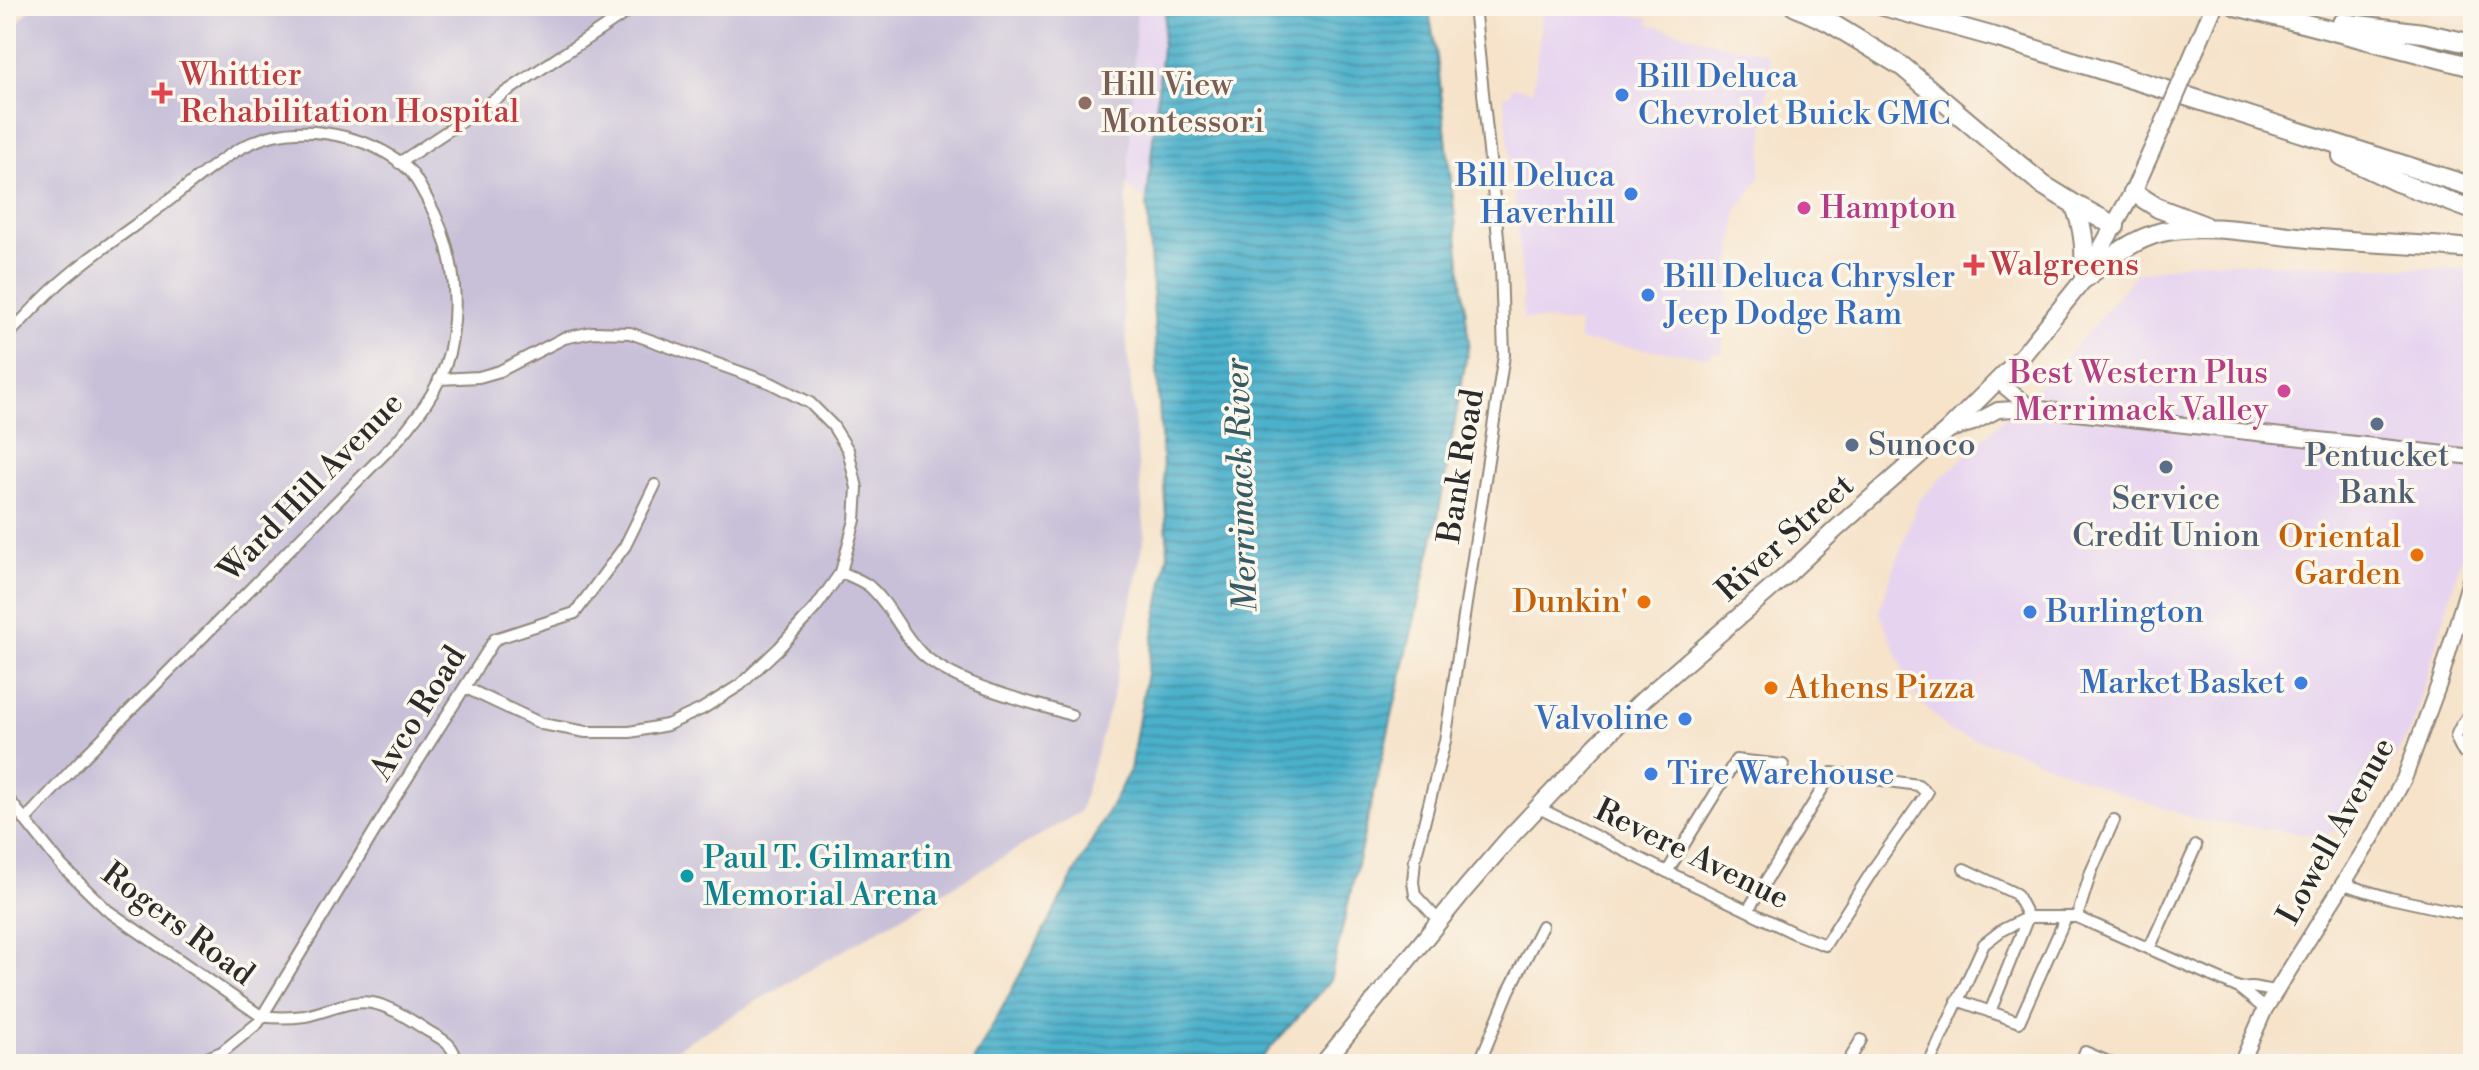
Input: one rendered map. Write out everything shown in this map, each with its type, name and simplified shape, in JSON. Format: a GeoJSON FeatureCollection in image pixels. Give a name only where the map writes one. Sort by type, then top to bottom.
{"type":"FeatureCollection","features":[{"type":"Feature","properties":{"kind":"highway"},"geometry":{"type":"LineString","coordinates":[[1794,6],[1829,22],[1903,67],[2043,185],[2115,226]]}},
{"type":"Feature","properties":{"kind":"highway"},"geometry":{"type":"LineString","coordinates":[[1883,6],[1998,38],[2473,187]]}},
{"type":"Feature","properties":{"kind":"highway"},"geometry":{"type":"LineString","coordinates":[[2236,6],[2473,67]]}},
{"type":"Feature","properties":{"kind":"highway"},"geometry":{"type":"LineString","coordinates":[[2269,14],[2423,33],[2473,44]]}},
{"type":"Feature","properties":{"kind":"highway"},"geometry":{"type":"LineString","coordinates":[[2282,127],[2397,182],[2473,210]]}},
{"type":"Feature","properties":{"kind":"highway"},"geometry":{"type":"LineString","coordinates":[[2133,192],[2158,208],[2210,228]]}},
{"type":"Feature","properties":{"kind":"highway"},"geometry":{"type":"LineString","coordinates":[[2074,204],[2082,223],[2084,279]]}},
{"type":"Feature","properties":{"kind":"highway"},"geometry":{"type":"LineString","coordinates":[[2084,279],[2142,238],[2164,231],[2210,228],[2473,249]]}},
{"type":"Feature","properties":{"kind":"main road","name":"River Street"},"geometry":{"type":"LineString","coordinates":[[1323,1064],[1537,807],[1644,699],[1948,430],[2023,355],[2084,279],[2115,226],[2161,130],[2214,6]]}},
{"type":"Feature","properties":{"kind":"main road"},"geometry":{"type":"LineString","coordinates":[[1999,382],[2031,408]]}},
{"type":"Feature","properties":{"kind":"main road"},"geometry":{"type":"LineString","coordinates":[[1948,430],[1973,423],[1998,410],[2031,408],[2473,457]]}},
{"type":"Feature","properties":{"kind":"main road","name":"Lowell Avenue"},"geometry":{"type":"LineString","coordinates":[[2241,1064],[2275,991],[2373,836],[2404,779],[2466,623],[2473,570]]}},
{"type":"Feature","properties":{"kind":"street"},"geometry":{"type":"LineString","coordinates":[[399,163],[636,6]]}},
{"type":"Feature","properties":{"kind":"street","name":"Bank Road"},"geometry":{"type":"LineString","coordinates":[[1439,921],[1415,895],[1415,859],[1445,741],[1504,355],[1501,266],[1474,6]]}},
{"type":"Feature","properties":{"kind":"street","name":"Ward Hill Avenue"},"geometry":{"type":"LineString","coordinates":[[6,337],[54,288],[197,179],[251,142],[290,132],[337,134],[374,148],[411,172],[431,206],[450,256],[454,280],[452,339],[439,379],[420,413],[396,442],[25,820]]}},
{"type":"Feature","properties":{"kind":"street"},"geometry":{"type":"LineString","coordinates":[[439,379],[479,377],[500,371],[564,338],[593,332],[630,333],[771,383],[810,403],[833,426],[848,450],[857,488],[855,520],[841,572],[816,607],[779,648],[740,685],[702,709],[667,725],[630,732],[586,732],[542,724],[466,688]]}},
{"type":"Feature","properties":{"kind":"street","name":"Avco Road"},"geometry":{"type":"LineString","coordinates":[[192,1064],[222,1052],[258,1023],[495,639],[575,613],[625,546],[655,485]]}},
{"type":"Feature","properties":{"kind":"street"},"geometry":{"type":"LineString","coordinates":[[841,572],[868,585],[888,608],[904,634],[923,654],[952,675],[1071,715]]}},
{"type":"Feature","properties":{"kind":"street"},"geometry":{"type":"LineString","coordinates":[[2472,712],[2456,738],[2463,752],[2473,752]]}},
{"type":"Feature","properties":{"kind":"street"},"geometry":{"type":"LineString","coordinates":[[1667,872],[1736,760],[1783,765]]}},
{"type":"Feature","properties":{"kind":"street","name":"Revere Avenue"},"geometry":{"type":"LineString","coordinates":[[1537,807],[1667,872],[1748,910],[1825,945],[1927,793],[1918,785],[1832,773],[1748,910]]}},
{"type":"Feature","properties":{"kind":"street","name":"Rogers Road"},"geometry":{"type":"LineString","coordinates":[[6,796],[62,866],[107,910],[261,1016]]}},
{"type":"Feature","properties":{"kind":"street"},"geometry":{"type":"LineString","coordinates":[[1957,1000],[2019,1022],[2114,820]]}},
{"type":"Feature","properties":{"kind":"street"},"geometry":{"type":"LineString","coordinates":[[2150,947],[2196,846]]}},
{"type":"Feature","properties":{"kind":"street"},"geometry":{"type":"LineString","coordinates":[[1964,869],[2016,894],[2028,917],[1990,1012]]}},
{"type":"Feature","properties":{"kind":"street"},"geometry":{"type":"LineString","coordinates":[[2343,884],[2473,916]]}},
{"type":"Feature","properties":{"kind":"street"},"geometry":{"type":"LineString","coordinates":[[1929,1064],[1984,944],[2002,930],[2028,917],[2071,917],[2150,947],[2239,988],[2265,1009]]}},
{"type":"Feature","properties":{"kind":"street"},"geometry":{"type":"LineString","coordinates":[[1479,1064],[1509,991],[1542,926]]}},
{"type":"Feature","properties":{"kind":"street"},"geometry":{"type":"LineString","coordinates":[[2239,988],[2275,991]]}},
{"type":"Feature","properties":{"kind":"street"},"geometry":{"type":"LineString","coordinates":[[261,1016],[279,1018],[362,1002],[376,1004],[446,1042],[454,1051],[456,1061]]}},
{"type":"Feature","properties":{"kind":"street"},"geometry":{"type":"LineString","coordinates":[[1847,1064],[1861,1040]]}},
{"type":"Feature","properties":{"kind":"street"},"geometry":{"type":"LineString","coordinates":[[2080,1064],[2085,1052],[2113,1064]]}},
{"type":"Feature","properties":{"kind":"shaded area"},"geometry":{"type":"Polygon","coordinates":[[[33,6],[1137,6],[1122,289],[1145,535],[1113,695],[1080,812],[682,1045],[656,1064],[6,1064],[6,36],[33,6]]]}},
{"type":"Feature","properties":{"kind":"shaded area","name":"Hill View Montessori"},"geometry":{"type":"Polygon","coordinates":[[[881,6],[1166,6],[1147,201],[881,6]]]}},
{"type":"Feature","properties":{"kind":"shaded area","name":"Bill Deluca Haverhill"},"geometry":{"type":"Polygon","coordinates":[[[1543,6],[1571,6],[1649,18],[1649,24],[1728,46],[1766,52],[1770,63],[1760,177],[1737,211],[1722,353],[1712,352],[1711,357],[1579,341],[1579,323],[1523,319],[1521,265],[1504,95],[1510,95],[1512,87],[1533,91],[1543,6]]]}},
{"type":"Feature","properties":{"kind":"shaded area"},"geometry":{"type":"Polygon","coordinates":[[[2198,261],[2473,270],[2473,517],[2413,725],[2358,821],[2323,836],[2201,821],[2110,790],[2018,752],[1950,732],[1914,694],[1879,611],[1918,501],[2058,367],[2137,273],[2198,261]]]}},
{"type":"Feature","properties":{"kind":"water","name":"Merrimack River"},"geometry":{"type":"Polygon","coordinates":[[[1166,6],[1428,6],[1437,57],[1469,342],[1437,523],[1330,981],[1256,1064],[972,1064],[1130,770],[1168,553],[1147,201],[1166,6]]]}},
{"type":"Feature","properties":{"kind":"place","name":"Whittier Rehabilitation Hospital"},"geometry":{"type":"Point","coordinates":[162,93]}},
{"type":"Feature","properties":{"kind":"place","name":"Bill Deluca Chevrolet Buick GMC"},"geometry":{"type":"Point","coordinates":[1622,95]}},
{"type":"Feature","properties":{"kind":"place","name":"Hill View Montessori"},"geometry":{"type":"Point","coordinates":[1085,103]}},
{"type":"Feature","properties":{"kind":"place","name":"Bill Deluca Haverhill"},"geometry":{"type":"Point","coordinates":[1631,194]}},
{"type":"Feature","properties":{"kind":"place","name":"Hampton"},"geometry":{"type":"Point","coordinates":[1804,208]}},
{"type":"Feature","properties":{"kind":"place","name":"Walgreens"},"geometry":{"type":"Point","coordinates":[1974,265]}},
{"type":"Feature","properties":{"kind":"place","name":"Bill Deluca Chrysler Jeep Dodge Ram"},"geometry":{"type":"Point","coordinates":[1648,295]}},
{"type":"Feature","properties":{"kind":"place","name":"Best Western Plus Merrimack Valley"},"geometry":{"type":"Point","coordinates":[2284,391]}},
{"type":"Feature","properties":{"kind":"place","name":"Pentucket Bank"},"geometry":{"type":"Point","coordinates":[2377,424]}},
{"type":"Feature","properties":{"kind":"place","name":"Sunoco"},"geometry":{"type":"Point","coordinates":[1852,445]}},
{"type":"Feature","properties":{"kind":"place","name":"Service Credit Union"},"geometry":{"type":"Point","coordinates":[2166,467]}},
{"type":"Feature","properties":{"kind":"place","name":"Oriental Garden"},"geometry":{"type":"Point","coordinates":[2417,555]}},
{"type":"Feature","properties":{"kind":"place","name":"Dunkin'"},"geometry":{"type":"Point","coordinates":[1644,602]}},
{"type":"Feature","properties":{"kind":"place","name":"Burlington"},"geometry":{"type":"Point","coordinates":[2030,612]}},
{"type":"Feature","properties":{"kind":"place","name":"Market Basket"},"geometry":{"type":"Point","coordinates":[2301,683]}},
{"type":"Feature","properties":{"kind":"place","name":"Athens Pizza"},"geometry":{"type":"Point","coordinates":[1771,688]}},
{"type":"Feature","properties":{"kind":"place","name":"Valvoline"},"geometry":{"type":"Point","coordinates":[1685,719]}},
{"type":"Feature","properties":{"kind":"place","name":"Tire Warehouse"},"geometry":{"type":"Point","coordinates":[1651,774]}},
{"type":"Feature","properties":{"kind":"place","name":"Paul T. Gilmartin Memorial Arena"},"geometry":{"type":"Point","coordinates":[687,876]}}]}
